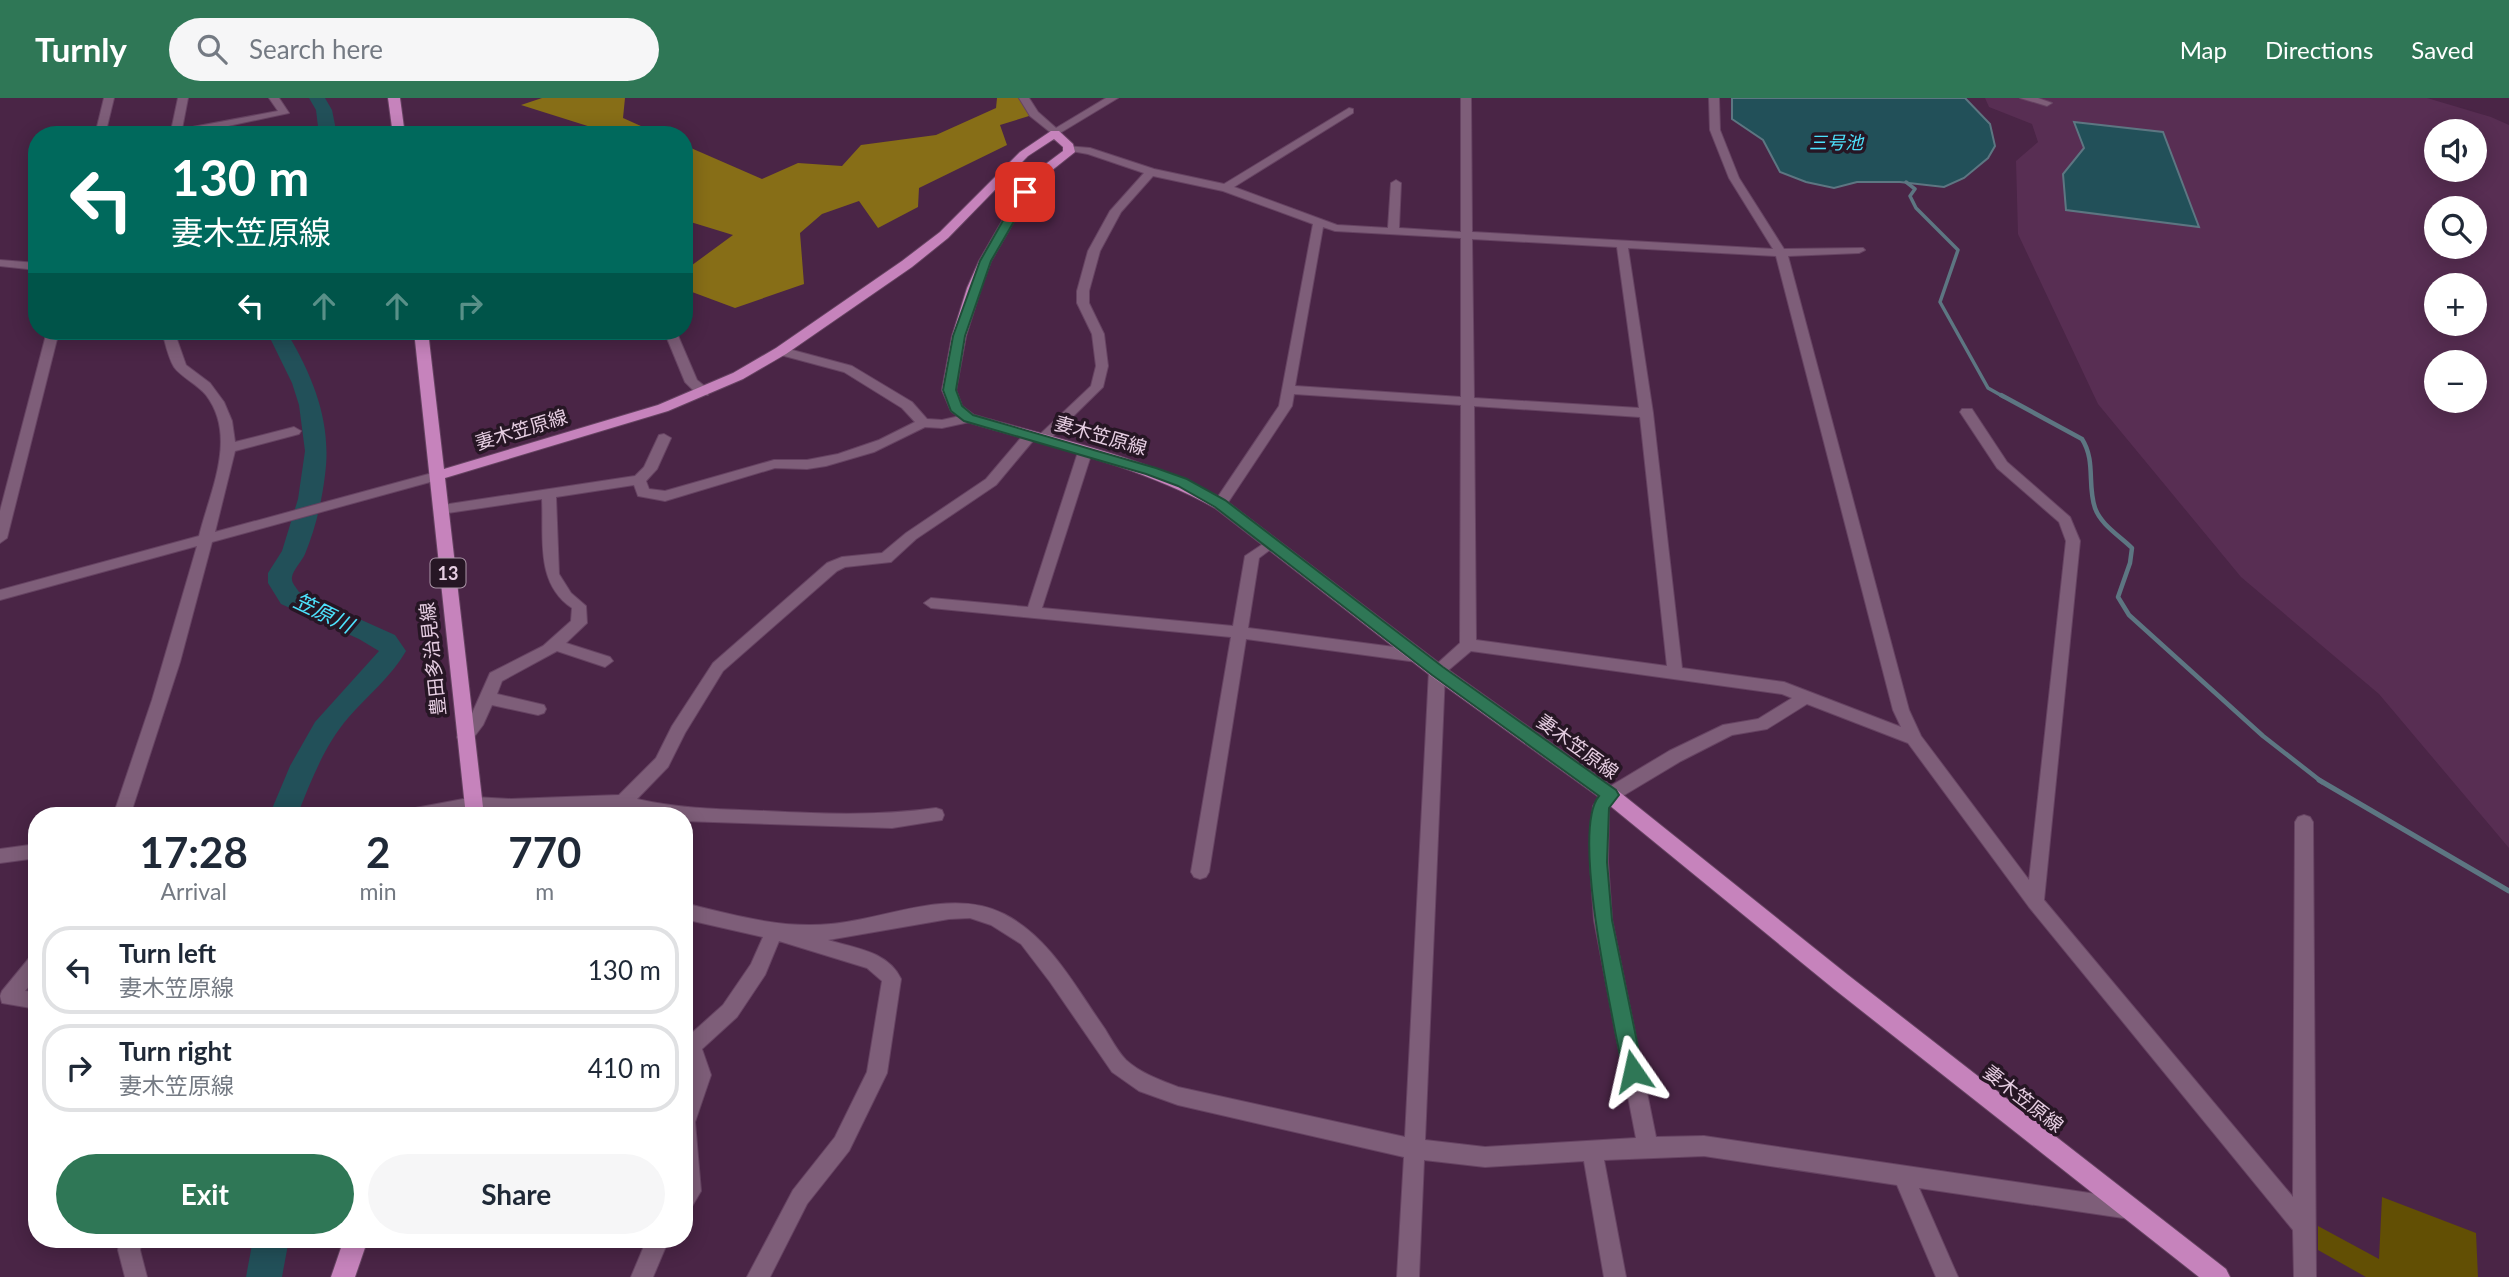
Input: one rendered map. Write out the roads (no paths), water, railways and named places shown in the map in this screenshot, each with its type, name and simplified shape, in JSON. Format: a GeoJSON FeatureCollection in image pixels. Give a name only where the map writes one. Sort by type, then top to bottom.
{"type":"FeatureCollection","features":[{"type":"Feature","properties":{"kind":"main road"},"geometry":{"type":"LineString","coordinates":[[394,98],[398,126]]}},
{"type":"Feature","properties":{"kind":"main road"},"geometry":{"type":"LineString","coordinates":[[969,418],[956,408],[949,390],[959,336],[985,261],[1031,181],[1066,156],[1070,148],[1055,134]]}},
{"type":"Feature","properties":{"kind":"main road","name":"妻木笠原線"},"geometry":{"type":"LineString","coordinates":[[436,476],[663,408],[738,376],[781,351],[944,235],[1024,154],[1055,134]]}},
{"type":"Feature","properties":{"kind":"main road","name":"豊田多治見線"},"geometry":{"type":"LineString","coordinates":[[422,340],[475,807]]}},
{"type":"Feature","properties":{"kind":"main road","name":"妻木笠原線"},"geometry":{"type":"LineString","coordinates":[[969,418],[1182,482],[1220,504],[1437,671],[1610,795],[1841,982],[2215,1276]]}},
{"type":"Feature","properties":{"kind":"main road"},"geometry":{"type":"LineString","coordinates":[[343,1277],[353,1248]]}},
{"type":"Feature","properties":{"kind":"street"},"geometry":{"type":"LineString","coordinates":[[102,126],[109,98]]}},
{"type":"Feature","properties":{"kind":"street"},"geometry":{"type":"LineString","coordinates":[[174,126],[183,98]]}},
{"type":"Feature","properties":{"kind":"street"},"geometry":{"type":"LineString","coordinates":[[226,126],[284,113],[274,98]]}},
{"type":"Feature","properties":{"kind":"street"},"geometry":{"type":"LineString","coordinates":[[1024,98],[1034,114],[1055,134],[1113,98]]}},
{"type":"Feature","properties":{"kind":"street"},"geometry":{"type":"LineString","coordinates":[[1466,98],[1465,486],[1468,645]]}},
{"type":"Feature","properties":{"kind":"street"},"geometry":{"type":"LineString","coordinates":[[1714,98],[1715,130],[1734,178],[1781,253],[1901,710],[1914,739],[2035,902],[2303,1226]]}},
{"type":"Feature","properties":{"kind":"street"},"geometry":{"type":"LineString","coordinates":[[2025,98],[2047,103]]}},
{"type":"Feature","properties":{"kind":"street"},"geometry":{"type":"LineString","coordinates":[[1226,188],[1349,111]]}},
{"type":"Feature","properties":{"kind":"street"},"geometry":{"type":"LineString","coordinates":[[1070,148],[1090,151],[1152,172],[1226,188],[1318,224],[1335,228],[1781,253],[1859,250]]}},
{"type":"Feature","properties":{"kind":"street"},"geometry":{"type":"LineString","coordinates":[[623,802],[663,762],[678,730],[718,667],[832,567],[842,562],[886,558],[911,536],[991,482],[1036,438],[1097,387],[1102,366],[1098,334],[1083,303],[1083,291],[1094,251],[1116,211],[1152,172]]}},
{"type":"Feature","properties":{"kind":"street"},"geometry":{"type":"LineString","coordinates":[[1393,232],[1396,183]]}},
{"type":"Feature","properties":{"kind":"street"},"geometry":{"type":"LineString","coordinates":[[1220,504],[1285,406],[1318,224]]}},
{"type":"Feature","properties":{"kind":"street"},"geometry":{"type":"LineString","coordinates":[[1622,244],[1646,414],[1675,672]]}},
{"type":"Feature","properties":{"kind":"street"},"geometry":{"type":"LineString","coordinates":[[0,263],[28,266]]}},
{"type":"Feature","properties":{"kind":"street"},"geometry":{"type":"LineString","coordinates":[[0,538],[51,340]]}},
{"type":"Feature","properties":{"kind":"street"},"geometry":{"type":"LineString","coordinates":[[124,807],[157,717],[228,448],[228,432],[213,392],[200,378],[180,367],[171,340]]}},
{"type":"Feature","properties":{"kind":"street"},"geometry":{"type":"LineString","coordinates":[[674,340],[691,382],[703,392]]}},
{"type":"Feature","properties":{"kind":"street"},"geometry":{"type":"LineString","coordinates":[[781,351],[848,369],[907,405],[923,423]]}},
{"type":"Feature","properties":{"kind":"street"},"geometry":{"type":"LineString","coordinates":[[1288,390],[1646,414]]}},
{"type":"Feature","properties":{"kind":"street"},"geometry":{"type":"LineString","coordinates":[[1967,412],[2002,465],[2065,520],[2073,541],[2035,902]]}},
{"type":"Feature","properties":{"kind":"street"},"geometry":{"type":"LineString","coordinates":[[639,481],[643,493],[665,496],[774,464],[789,461],[810,465],[902,436],[923,423],[942,424],[969,418]]}},
{"type":"Feature","properties":{"kind":"street"},"geometry":{"type":"LineString","coordinates":[[228,448],[294,431]]}},
{"type":"Feature","properties":{"kind":"street"},"geometry":{"type":"LineString","coordinates":[[441,509],[639,481],[654,462],[664,438]]}},
{"type":"Feature","properties":{"kind":"street"},"geometry":{"type":"LineString","coordinates":[[1033,613],[1085,452]]}},
{"type":"Feature","properties":{"kind":"street"},"geometry":{"type":"LineString","coordinates":[[0,595],[436,476]]}},
{"type":"Feature","properties":{"kind":"street"},"geometry":{"type":"LineString","coordinates":[[465,737],[477,721],[496,677],[555,645],[579,623],[579,606],[566,597],[552,574],[549,493]]}},
{"type":"Feature","properties":{"kind":"street"},"geometry":{"type":"LineString","coordinates":[[1200,872],[1252,556],[1272,543]]}},
{"type":"Feature","properties":{"kind":"street"},"geometry":{"type":"LineString","coordinates":[[931,603],[1239,632],[1417,656]]}},
{"type":"Feature","properties":{"kind":"street"},"geometry":{"type":"LineString","coordinates":[[555,645],[605,661]]}},
{"type":"Feature","properties":{"kind":"street"},"geometry":{"type":"LineString","coordinates":[[1408,1277],[1437,671],[1468,645],[1675,672],[1784,688],[1914,739]]}},
{"type":"Feature","properties":{"kind":"street"},"geometry":{"type":"LineString","coordinates":[[1648,1147],[1603,920],[1599,862],[1601,806],[1610,795],[1675,756],[1729,729],[1761,724],[1807,696]]}},
{"type":"Feature","properties":{"kind":"street"},"geometry":{"type":"LineString","coordinates":[[487,698],[538,709]]}},
{"type":"Feature","properties":{"kind":"street"},"geometry":{"type":"LineString","coordinates":[[502,807],[623,802],[642,807]]}},
{"type":"Feature","properties":{"kind":"street"},"geometry":{"type":"LineString","coordinates":[[693,816],[892,821],[936,815]]}},
{"type":"Feature","properties":{"kind":"street"},"geometry":{"type":"LineString","coordinates":[[2304,822],[2305,1277]]}},
{"type":"Feature","properties":{"kind":"street"},"geometry":{"type":"LineString","coordinates":[[0,856],[28,852]]}},
{"type":"Feature","properties":{"kind":"street"},"geometry":{"type":"LineString","coordinates":[[774,932],[831,932],[970,910],[997,919],[1027,938],[1057,976],[1119,1066],[1146,1084],[1178,1096],[1413,1149],[1485,1157],[1704,1146],[2134,1210]]}},
{"type":"Feature","properties":{"kind":"street"},"geometry":{"type":"LineString","coordinates":[[693,913],[774,932],[872,961],[883,968],[892,979],[877,1073],[842,1144],[800,1197],[758,1277]]}},
{"type":"Feature","properties":{"kind":"street"},"geometry":{"type":"LineString","coordinates":[[693,1044],[730,1011],[758,968],[774,932]]}},
{"type":"Feature","properties":{"kind":"street"},"geometry":{"type":"LineString","coordinates":[[28,974],[9,997],[28,1000]]}},
{"type":"Feature","properties":{"kind":"street"},"geometry":{"type":"LineString","coordinates":[[693,1052],[701,1074],[693,1099]]}},
{"type":"Feature","properties":{"kind":"street"},"geometry":{"type":"LineString","coordinates":[[1592,1150],[1615,1277]]}},
{"type":"Feature","properties":{"kind":"street"},"geometry":{"type":"LineString","coordinates":[[1904,1176],[1947,1277]]}},
{"type":"Feature","properties":{"kind":"street"},"geometry":{"type":"LineString","coordinates":[[129,1248],[136,1277]]}},
{"type":"Feature","properties":{"kind":"street"},"geometry":{"type":"LineString","coordinates":[[642,1277],[654,1248]]}},
{"type":"Feature","properties":{"kind":"water","name":"三号池"},"geometry":{"type":"Polygon","coordinates":[[[1732,98],[1965,98],[1990,124],[1995,146],[1988,158],[1964,178],[1944,187],[1900,182],[1857,182],[1834,188],[1806,182],[1780,172],[1763,140],[1732,119],[1732,98]]]}},
{"type":"Feature","properties":{"kind":"water"},"geometry":{"type":"Polygon","coordinates":[[[2074,122],[2163,132],[2199,227],[2066,210],[2063,174],[2084,148],[2074,122]]]}},
{"type":"Feature","properties":{"kind":"waterway","name":"笠原川"},"geometry":{"type":"LineString","coordinates":[[317,98],[324,110],[327,126]]}},
{"type":"Feature","properties":{"kind":"waterway"},"geometry":{"type":"LineString","coordinates":[[1906,182],[1915,189],[1910,196],[1916,208],[1958,250],[1940,302],[1988,388],[2004,397]]}},
{"type":"Feature","properties":{"kind":"waterway","name":"笠原川"},"geometry":{"type":"LineString","coordinates":[[281,340],[303,383],[310,405],[316,451],[310,499],[294,551],[280,573],[280,583],[290,598],[368,632],[386,642],[393,651],[324,730],[304,766],[287,807]]}},
{"type":"Feature","properties":{"kind":"waterway"},"geometry":{"type":"LineString","coordinates":[[2001,395],[2082,439],[2089,456],[2095,508],[2106,525],[2132,548],[2130,563],[2118,597],[2129,615],[2263,736],[2321,781]]}},
{"type":"Feature","properties":{"kind":"waterway"},"geometry":{"type":"LineString","coordinates":[[2321,781],[2509,891]]}},
{"type":"Feature","properties":{"kind":"waterway","name":"笠原川"},"geometry":{"type":"LineString","coordinates":[[264,1277],[269,1248]]}}]}
